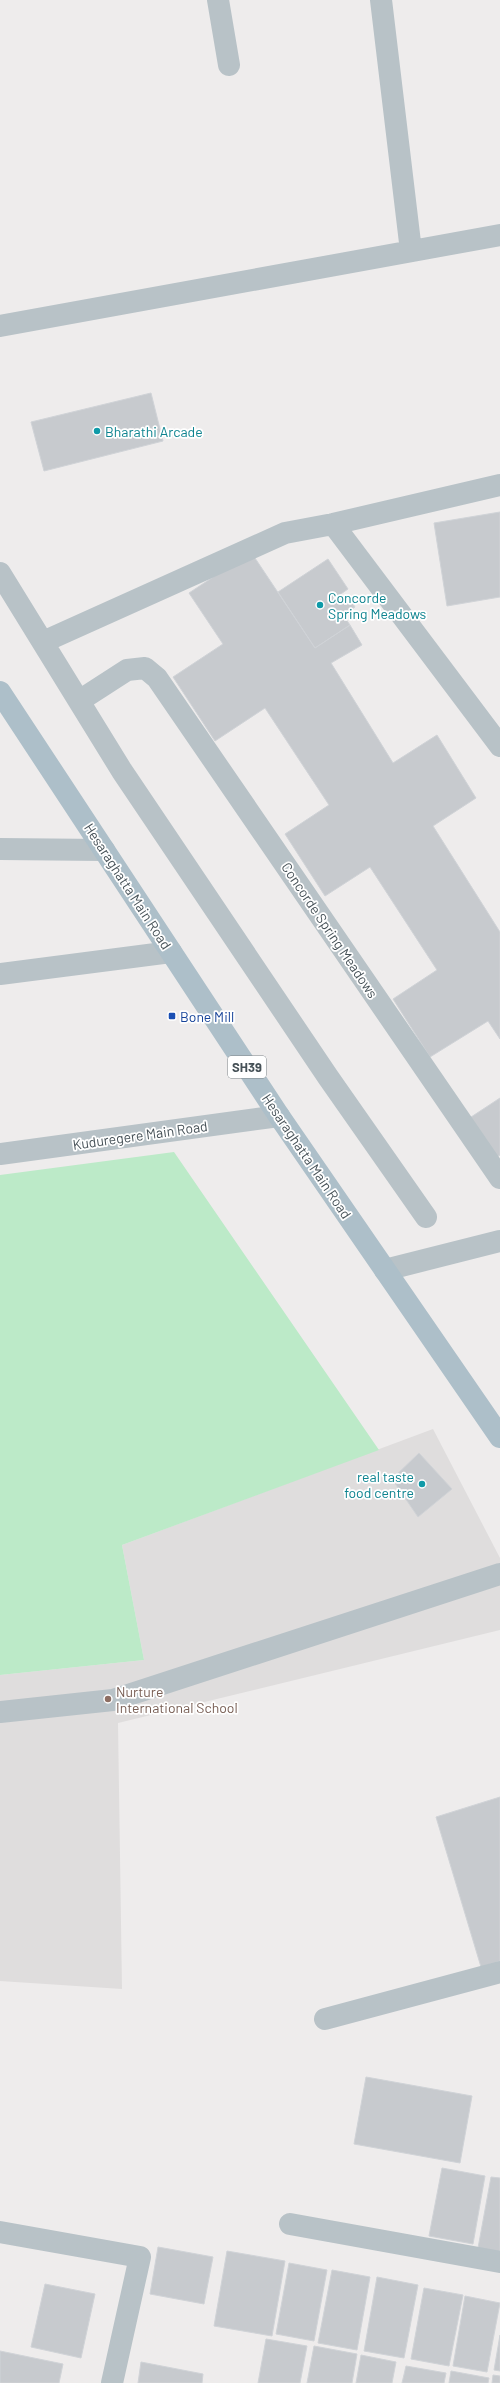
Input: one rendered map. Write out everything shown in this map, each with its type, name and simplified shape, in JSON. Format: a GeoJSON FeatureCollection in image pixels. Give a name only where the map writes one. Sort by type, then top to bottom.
{"type":"FeatureCollection","features":[{"type":"Feature","properties":{"kind":"main road","name":"Hesaraghatta Main Road"},"geometry":{"type":"LineString","coordinates":[[0,692],[279,1116],[500,1437]]}},
{"type":"Feature","properties":{"kind":"street"},"geometry":{"type":"LineString","coordinates":[[218,0],[230,65]]}},
{"type":"Feature","properties":{"kind":"street"},"geometry":{"type":"LineString","coordinates":[[381,0],[411,251]]}},
{"type":"Feature","properties":{"kind":"street"},"geometry":{"type":"LineString","coordinates":[[0,326],[500,235]]}},
{"type":"Feature","properties":{"kind":"street"},"geometry":{"type":"LineString","coordinates":[[42,642],[285,533],[333,524],[500,485]]}},
{"type":"Feature","properties":{"kind":"street"},"geometry":{"type":"LineString","coordinates":[[333,524],[500,746]]}},
{"type":"Feature","properties":{"kind":"street"},"geometry":{"type":"LineString","coordinates":[[0,573],[122,772],[328,1077],[426,1217]]}},
{"type":"Feature","properties":{"kind":"street","name":"Concorde Spring Meadows"},"geometry":{"type":"LineString","coordinates":[[79,701],[127,670],[145,668],[157,678],[500,1178]]}},
{"type":"Feature","properties":{"kind":"street"},"geometry":{"type":"LineString","coordinates":[[0,849],[104,850]]}},
{"type":"Feature","properties":{"kind":"street"},"geometry":{"type":"LineString","coordinates":[[0,974],[171,952]]}},
{"type":"Feature","properties":{"kind":"street","name":"Kuduregere Main Road"},"geometry":{"type":"LineString","coordinates":[[0,1154],[279,1116]]}},
{"type":"Feature","properties":{"kind":"street"},"geometry":{"type":"LineString","coordinates":[[385,1270],[500,1241]]}},
{"type":"Feature","properties":{"kind":"street"},"geometry":{"type":"LineString","coordinates":[[0,1712],[113,1700],[500,1574]]}},
{"type":"Feature","properties":{"kind":"street"},"geometry":{"type":"LineString","coordinates":[[325,2019],[500,1972]]}},
{"type":"Feature","properties":{"kind":"street"},"geometry":{"type":"LineString","coordinates":[[290,2224],[500,2262]]}},
{"type":"Feature","properties":{"kind":"street"},"geometry":{"type":"LineString","coordinates":[[0,2232],[140,2257],[112,2383]]}},
{"type":"Feature","properties":{"kind":"shaded area","name":"Nurture International School"},"geometry":{"type":"Polygon","coordinates":[[[433,1429],[500,1558],[500,1630],[118,1723],[122,1989],[0,1981],[0,1675],[144,1660],[122,1545],[433,1429]]]}},
{"type":"Feature","properties":{"kind":"green space"},"geometry":{"type":"Polygon","coordinates":[[[174,1152],[379,1450],[122,1545],[144,1660],[0,1675],[0,1175],[174,1152]]]}},
{"type":"Feature","properties":{"kind":"building","name":"Bharathi Arcade"},"geometry":{"type":"Polygon","coordinates":[[[151,393],[163,441],[44,471],[31,422],[151,393]]]}},
{"type":"Feature","properties":{"kind":"building"},"geometry":{"type":"Polygon","coordinates":[[[500,512],[500,597],[447,606],[434,523],[500,512]]]}},
{"type":"Feature","properties":{"kind":"building"},"geometry":{"type":"Polygon","coordinates":[[[251,552],[315,648],[350,625],[362,645],[331,663],[393,763],[437,735],[476,798],[433,826],[500,932],[500,1039],[488,1021],[430,1057],[393,999],[437,970],[370,867],[325,896],[285,834],[329,805],[265,708],[215,741],[173,677],[223,644],[189,593],[251,552]]]}},
{"type":"Feature","properties":{"kind":"building","name":"Concorde Spring Meadows"},"geometry":{"type":"Polygon","coordinates":[[[328,559],[348,589],[338,596],[343,603],[349,598],[355,607],[343,615],[350,625],[315,648],[278,592],[328,559]]]}},
{"type":"Feature","properties":{"kind":"building"},"geometry":{"type":"Polygon","coordinates":[[[500,1098],[500,1155],[494,1159],[468,1119],[500,1098]]]}},
{"type":"Feature","properties":{"kind":"building","name":"real taste food centre"},"geometry":{"type":"Polygon","coordinates":[[[419,1453],[452,1489],[418,1517],[392,1479],[419,1453]]]}},
{"type":"Feature","properties":{"kind":"building"},"geometry":{"type":"Polygon","coordinates":[[[500,1797],[500,1961],[481,1967],[436,1817],[500,1797]]]}},
{"type":"Feature","properties":{"kind":"building"},"geometry":{"type":"Polygon","coordinates":[[[366,2077],[472,2096],[460,2163],[354,2144],[366,2077]]]}},
{"type":"Feature","properties":{"kind":"building"},"geometry":{"type":"Polygon","coordinates":[[[442,2168],[485,2176],[473,2244],[429,2236],[442,2168]]]}},
{"type":"Feature","properties":{"kind":"building"},"geometry":{"type":"Polygon","coordinates":[[[491,2177],[500,2178],[500,2252],[478,2248],[491,2177]]]}},
{"type":"Feature","properties":{"kind":"building"},"geometry":{"type":"Polygon","coordinates":[[[158,2247],[213,2257],[204,2304],[150,2294],[158,2247]]]}},
{"type":"Feature","properties":{"kind":"building"},"geometry":{"type":"Polygon","coordinates":[[[227,2251],[285,2261],[272,2336],[214,2326],[227,2251]]]}},
{"type":"Feature","properties":{"kind":"building"},"geometry":{"type":"Polygon","coordinates":[[[289,2263],[327,2270],[314,2341],[276,2334],[289,2263]]]}},
{"type":"Feature","properties":{"kind":"building"},"geometry":{"type":"Polygon","coordinates":[[[332,2270],[370,2277],[357,2350],[318,2343],[332,2270]]]}},
{"type":"Feature","properties":{"kind":"building"},"geometry":{"type":"Polygon","coordinates":[[[377,2277],[418,2285],[404,2358],[364,2351],[377,2277]]]}},
{"type":"Feature","properties":{"kind":"building"},"geometry":{"type":"Polygon","coordinates":[[[45,2284],[95,2294],[81,2358],[31,2347],[45,2284]]]}},
{"type":"Feature","properties":{"kind":"building"},"geometry":{"type":"Polygon","coordinates":[[[424,2288],[463,2295],[449,2366],[411,2359],[424,2288]]]}},
{"type":"Feature","properties":{"kind":"building"},"geometry":{"type":"Polygon","coordinates":[[[465,2296],[500,2303],[487,2372],[453,2366],[465,2296]]]}},
{"type":"Feature","properties":{"kind":"building"},"geometry":{"type":"Polygon","coordinates":[[[500,2335],[500,2371],[494,2370],[500,2335]]]}},
{"type":"Feature","properties":{"kind":"building"},"geometry":{"type":"Polygon","coordinates":[[[266,2339],[307,2346],[300,2383],[258,2383],[266,2339]]]}},
{"type":"Feature","properties":{"kind":"building"},"geometry":{"type":"Polygon","coordinates":[[[314,2346],[357,2354],[352,2383],[307,2383],[314,2346]]]}},
{"type":"Feature","properties":{"kind":"building"},"geometry":{"type":"Polygon","coordinates":[[[0,2351],[63,2364],[59,2383],[0,2383],[0,2351]]]}},
{"type":"Feature","properties":{"kind":"building"},"geometry":{"type":"Polygon","coordinates":[[[361,2355],[396,2362],[392,2383],[356,2383],[361,2355]]]}},
{"type":"Feature","properties":{"kind":"building"},"geometry":{"type":"Polygon","coordinates":[[[141,2362],[203,2374],[202,2383],[138,2383],[141,2362]]]}},
{"type":"Feature","properties":{"kind":"building"},"geometry":{"type":"Polygon","coordinates":[[[406,2366],[446,2373],[444,2383],[402,2383],[406,2366]]]}},
{"type":"Feature","properties":{"kind":"building"},"geometry":{"type":"Polygon","coordinates":[[[451,2371],[489,2378],[488,2383],[449,2383],[451,2371]]]}},
{"type":"Feature","properties":{"kind":"building"},"geometry":{"type":"Polygon","coordinates":[[[493,2375],[500,2376],[500,2383],[492,2383],[493,2375]]]}},
{"type":"Feature","properties":{"kind":"place","name":"Bharathi Arcade"},"geometry":{"type":"Point","coordinates":[97,431]}},
{"type":"Feature","properties":{"kind":"place","name":"Concorde Spring Meadows"},"geometry":{"type":"Point","coordinates":[320,605]}},
{"type":"Feature","properties":{"kind":"place","name":"Bone Mill"},"geometry":{"type":"Point","coordinates":[172,1016]}},
{"type":"Feature","properties":{"kind":"place","name":"real taste food centre"},"geometry":{"type":"Point","coordinates":[422,1484]}},
{"type":"Feature","properties":{"kind":"place","name":"Nurture International School"},"geometry":{"type":"Point","coordinates":[108,1699]}}]}
